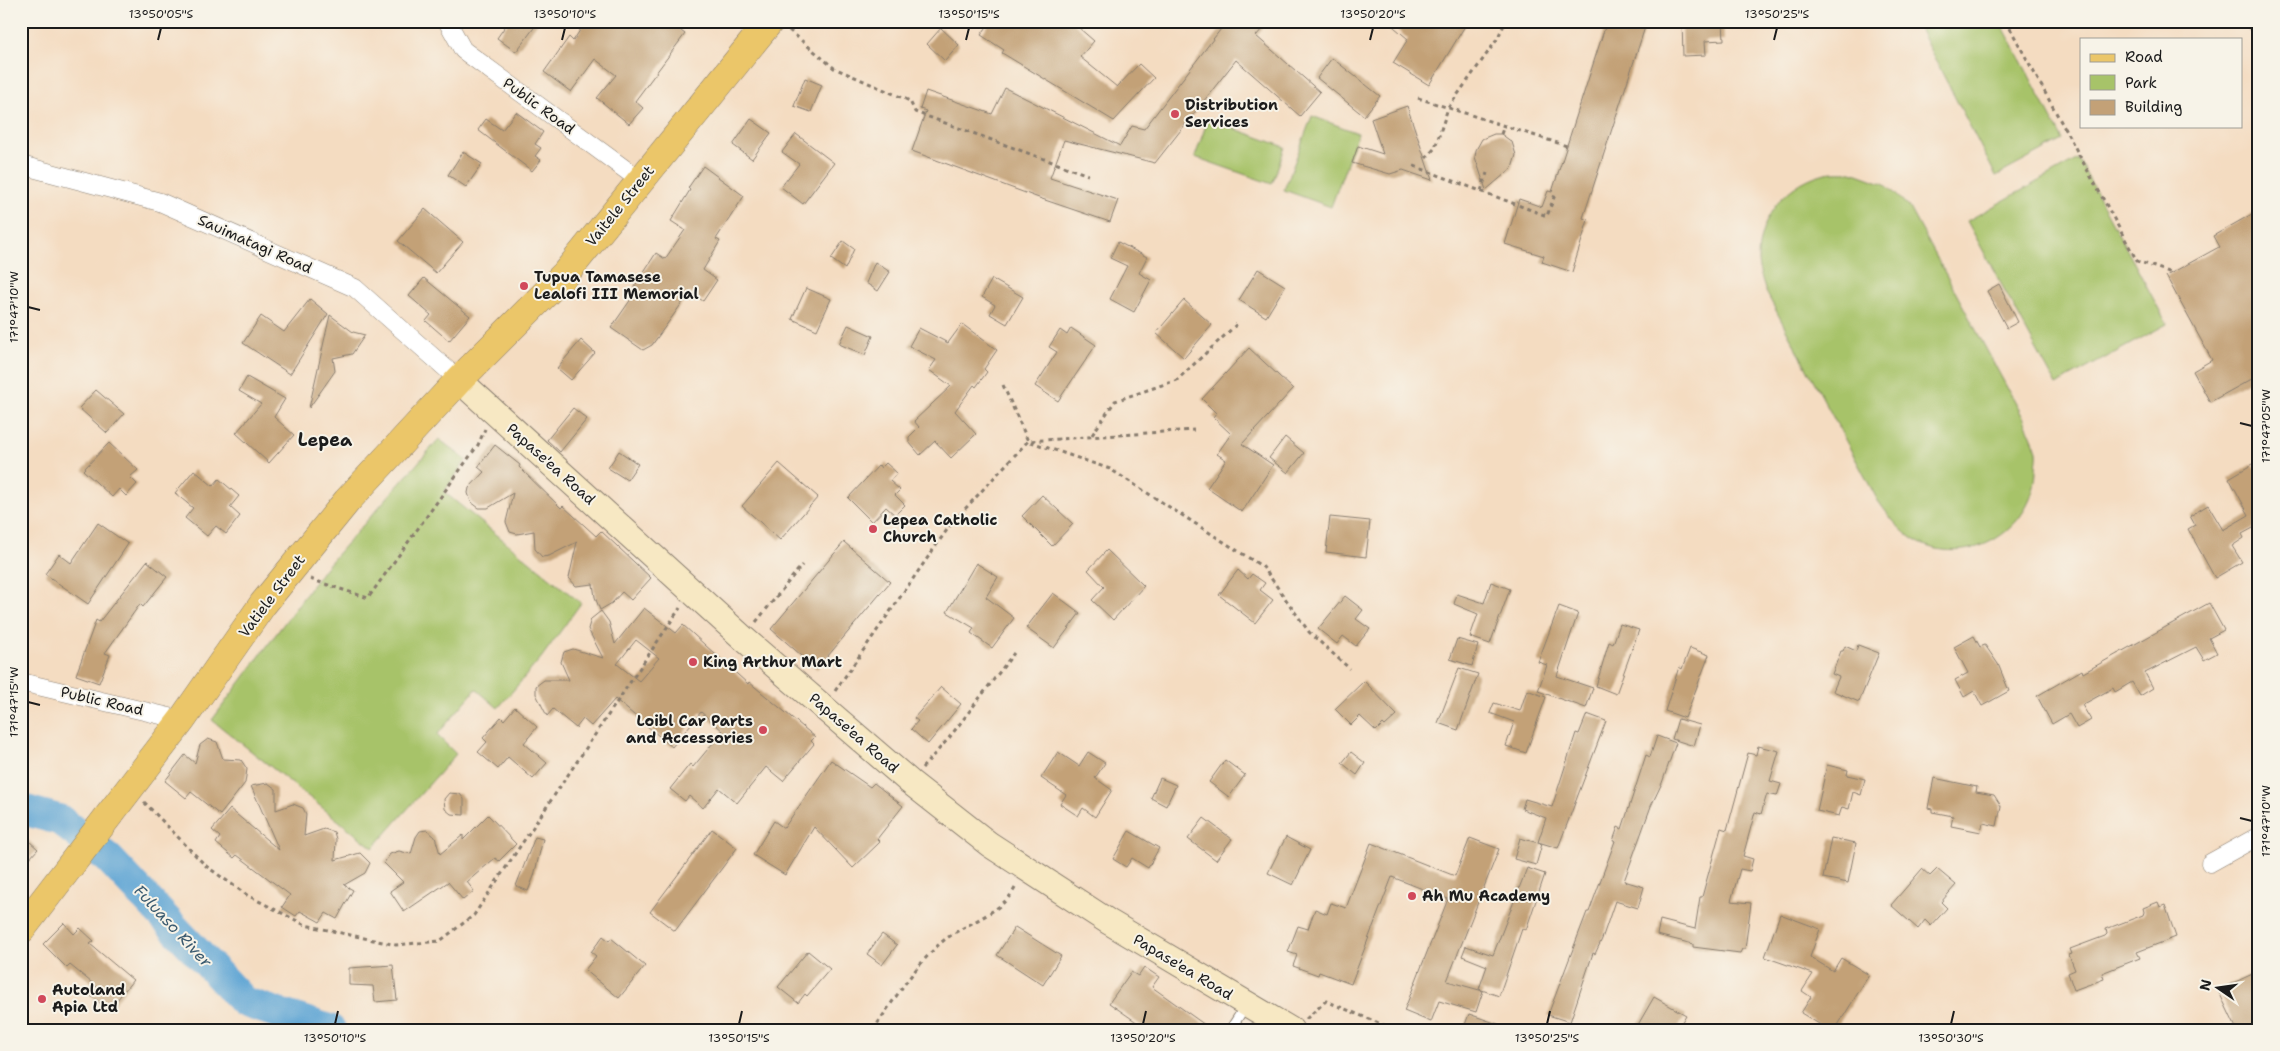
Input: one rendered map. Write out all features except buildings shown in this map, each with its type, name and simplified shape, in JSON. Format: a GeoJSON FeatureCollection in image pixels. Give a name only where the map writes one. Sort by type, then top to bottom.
{"type":"FeatureCollection","features":[{"type":"Feature","properties":{"kind":"main road","name":"Vaitele Street"},"geometry":{"type":"LineString","coordinates":[[459,380],[565,274],[641,181],[778,24]]}},
{"type":"Feature","properties":{"kind":"main road","name":"Papase'ea Road"},"geometry":{"type":"LineString","coordinates":[[459,380],[743,638],[910,782],[989,844],[1109,922],[1246,1005],[1296,1027]]}},
{"type":"Feature","properties":{"kind":"main road","name":"Vatiele Street"},"geometry":{"type":"LineString","coordinates":[[21,930],[182,720],[264,604],[289,572],[347,501],[459,380]]}},
{"type":"Feature","properties":{"kind":"street","name":"Public Road"},"geometry":{"type":"LineString","coordinates":[[447,21],[463,50],[641,181]]}},
{"type":"Feature","properties":{"kind":"street","name":"Sauimatagi Road"},"geometry":{"type":"LineString","coordinates":[[21,165],[160,202],[356,288],[459,380]]}},
{"type":"Feature","properties":{"kind":"street","name":"Public Road"},"geometry":{"type":"LineString","coordinates":[[21,682],[182,720]]}},
{"type":"Feature","properties":{"kind":"street"},"geometry":{"type":"LineString","coordinates":[[2210,863],[2255,838],[2259,839]]}},
{"type":"Feature","properties":{"kind":"lane"},"geometry":{"type":"LineString","coordinates":[[1230,1030],[1246,1005]]}},
{"type":"Feature","properties":{"kind":"path"},"geometry":{"type":"LineString","coordinates":[[1426,158],[1435,148],[1448,108],[1496,41],[1506,21]]}},
{"type":"Feature","properties":{"kind":"path"},"geometry":{"type":"LineString","coordinates":[[2006,21],[2137,261],[2172,273]]}},
{"type":"Feature","properties":{"kind":"path"},"geometry":{"type":"LineString","coordinates":[[778,24],[834,68],[910,101],[915,112],[1088,176]]}},
{"type":"Feature","properties":{"kind":"path"},"geometry":{"type":"LineString","coordinates":[[1418,98],[1566,146]]}},
{"type":"Feature","properties":{"kind":"path"},"geometry":{"type":"LineString","coordinates":[[1501,134],[1504,126]]}},
{"type":"Feature","properties":{"kind":"path"},"geometry":{"type":"LineString","coordinates":[[1414,166],[1547,216],[1556,192]]}},
{"type":"Feature","properties":{"kind":"path"},"geometry":{"type":"LineString","coordinates":[[1481,191],[1487,173]]}},
{"type":"Feature","properties":{"kind":"path"},"geometry":{"type":"LineString","coordinates":[[1092,435],[1115,401],[1177,380],[1237,324]]}},
{"type":"Feature","properties":{"kind":"path"},"geometry":{"type":"LineString","coordinates":[[1003,385],[1028,441],[1110,469],[1263,567],[1309,632],[1350,669]]}},
{"type":"Feature","properties":{"kind":"path"},"geometry":{"type":"LineString","coordinates":[[289,572],[368,598],[478,445],[492,410]]}},
{"type":"Feature","properties":{"kind":"path"},"geometry":{"type":"LineString","coordinates":[[824,707],[952,524],[1028,441],[1092,435],[1194,430]]}},
{"type":"Feature","properties":{"kind":"path"},"geometry":{"type":"LineString","coordinates":[[743,638],[802,565]]}},
{"type":"Feature","properties":{"kind":"path"},"geometry":{"type":"LineString","coordinates":[[129,789],[206,866],[247,895],[305,925],[396,946],[440,940],[474,915],[692,591]]}},
{"type":"Feature","properties":{"kind":"path"},"geometry":{"type":"LineString","coordinates":[[910,782],[949,738],[1014,653]]}},
{"type":"Feature","properties":{"kind":"path"},"geometry":{"type":"LineString","coordinates":[[873,1030],[918,968],[943,941],[985,916],[1013,893],[1025,867]]}},
{"type":"Feature","properties":{"kind":"path"},"geometry":{"type":"LineString","coordinates":[[1296,1027],[1326,1001],[1392,1029]]}},
{"type":"Feature","properties":{"kind":"green space"},"geometry":{"type":"Polygon","coordinates":[[[1915,21],[2000,21],[2063,140],[1996,176],[1915,21]]]}},
{"type":"Feature","properties":{"kind":"green space"},"geometry":{"type":"Polygon","coordinates":[[[1312,116],[1358,133],[1331,207],[1284,190],[1312,116]]]}},
{"type":"Feature","properties":{"kind":"green space"},"geometry":{"type":"Polygon","coordinates":[[[1208,119],[1285,147],[1272,184],[1195,157],[1208,119]]]}},
{"type":"Feature","properties":{"kind":"green space"},"geometry":{"type":"Polygon","coordinates":[[[2078,159],[2167,324],[2056,385],[1967,221],[2078,159]]]}},
{"type":"Feature","properties":{"kind":"green space"},"geometry":{"type":"Polygon","coordinates":[[[1829,172],[1852,172],[1885,184],[1910,208],[2024,419],[2036,447],[2036,470],[2033,489],[2026,507],[2002,535],[1985,544],[1968,549],[1948,550],[1929,547],[1920,544],[1906,534],[1894,522],[1878,501],[1765,290],[1758,263],[1759,245],[1768,218],[1775,206],[1796,186],[1808,179],[1829,172]]]}},
{"type":"Feature","properties":{"kind":"green space"},"geometry":{"type":"Polygon","coordinates":[[[439,439],[466,460],[444,492],[581,603],[541,658],[498,708],[476,689],[437,735],[456,754],[373,848],[212,720],[326,567],[439,439]]]}},
{"type":"Feature","properties":{"kind":"waterway","name":"Fuluaso River"},"geometry":{"type":"LineString","coordinates":[[21,809],[60,820],[109,859],[244,1002],[331,1030]]}},
{"type":"Feature","properties":{"kind":"place","name":"Distribution Services"},"geometry":{"type":"Point","coordinates":[1175,114]}},
{"type":"Feature","properties":{"kind":"place","name":"Tupua Tamasese Lealofi III Memorial"},"geometry":{"type":"Point","coordinates":[524,286]}},
{"type":"Feature","properties":{"kind":"place","name":"Lepea Catholic Church"},"geometry":{"type":"Point","coordinates":[873,529]}},
{"type":"Feature","properties":{"kind":"place","name":"King Arthur Mart"},"geometry":{"type":"Point","coordinates":[693,662]}},
{"type":"Feature","properties":{"kind":"place","name":"Loibl Car Parts and Accessories"},"geometry":{"type":"Point","coordinates":[763,730]}},
{"type":"Feature","properties":{"kind":"place","name":"Ah Mu Academy"},"geometry":{"type":"Point","coordinates":[1412,896]}},
{"type":"Feature","properties":{"kind":"place","name":"Autoland Apia Ltd"},"geometry":{"type":"Point","coordinates":[42,999]}},
{"type":"Feature","properties":{"kind":"district","name":"Lepea"},"geometry":{"type":"Point","coordinates":[325,440]}}]}
